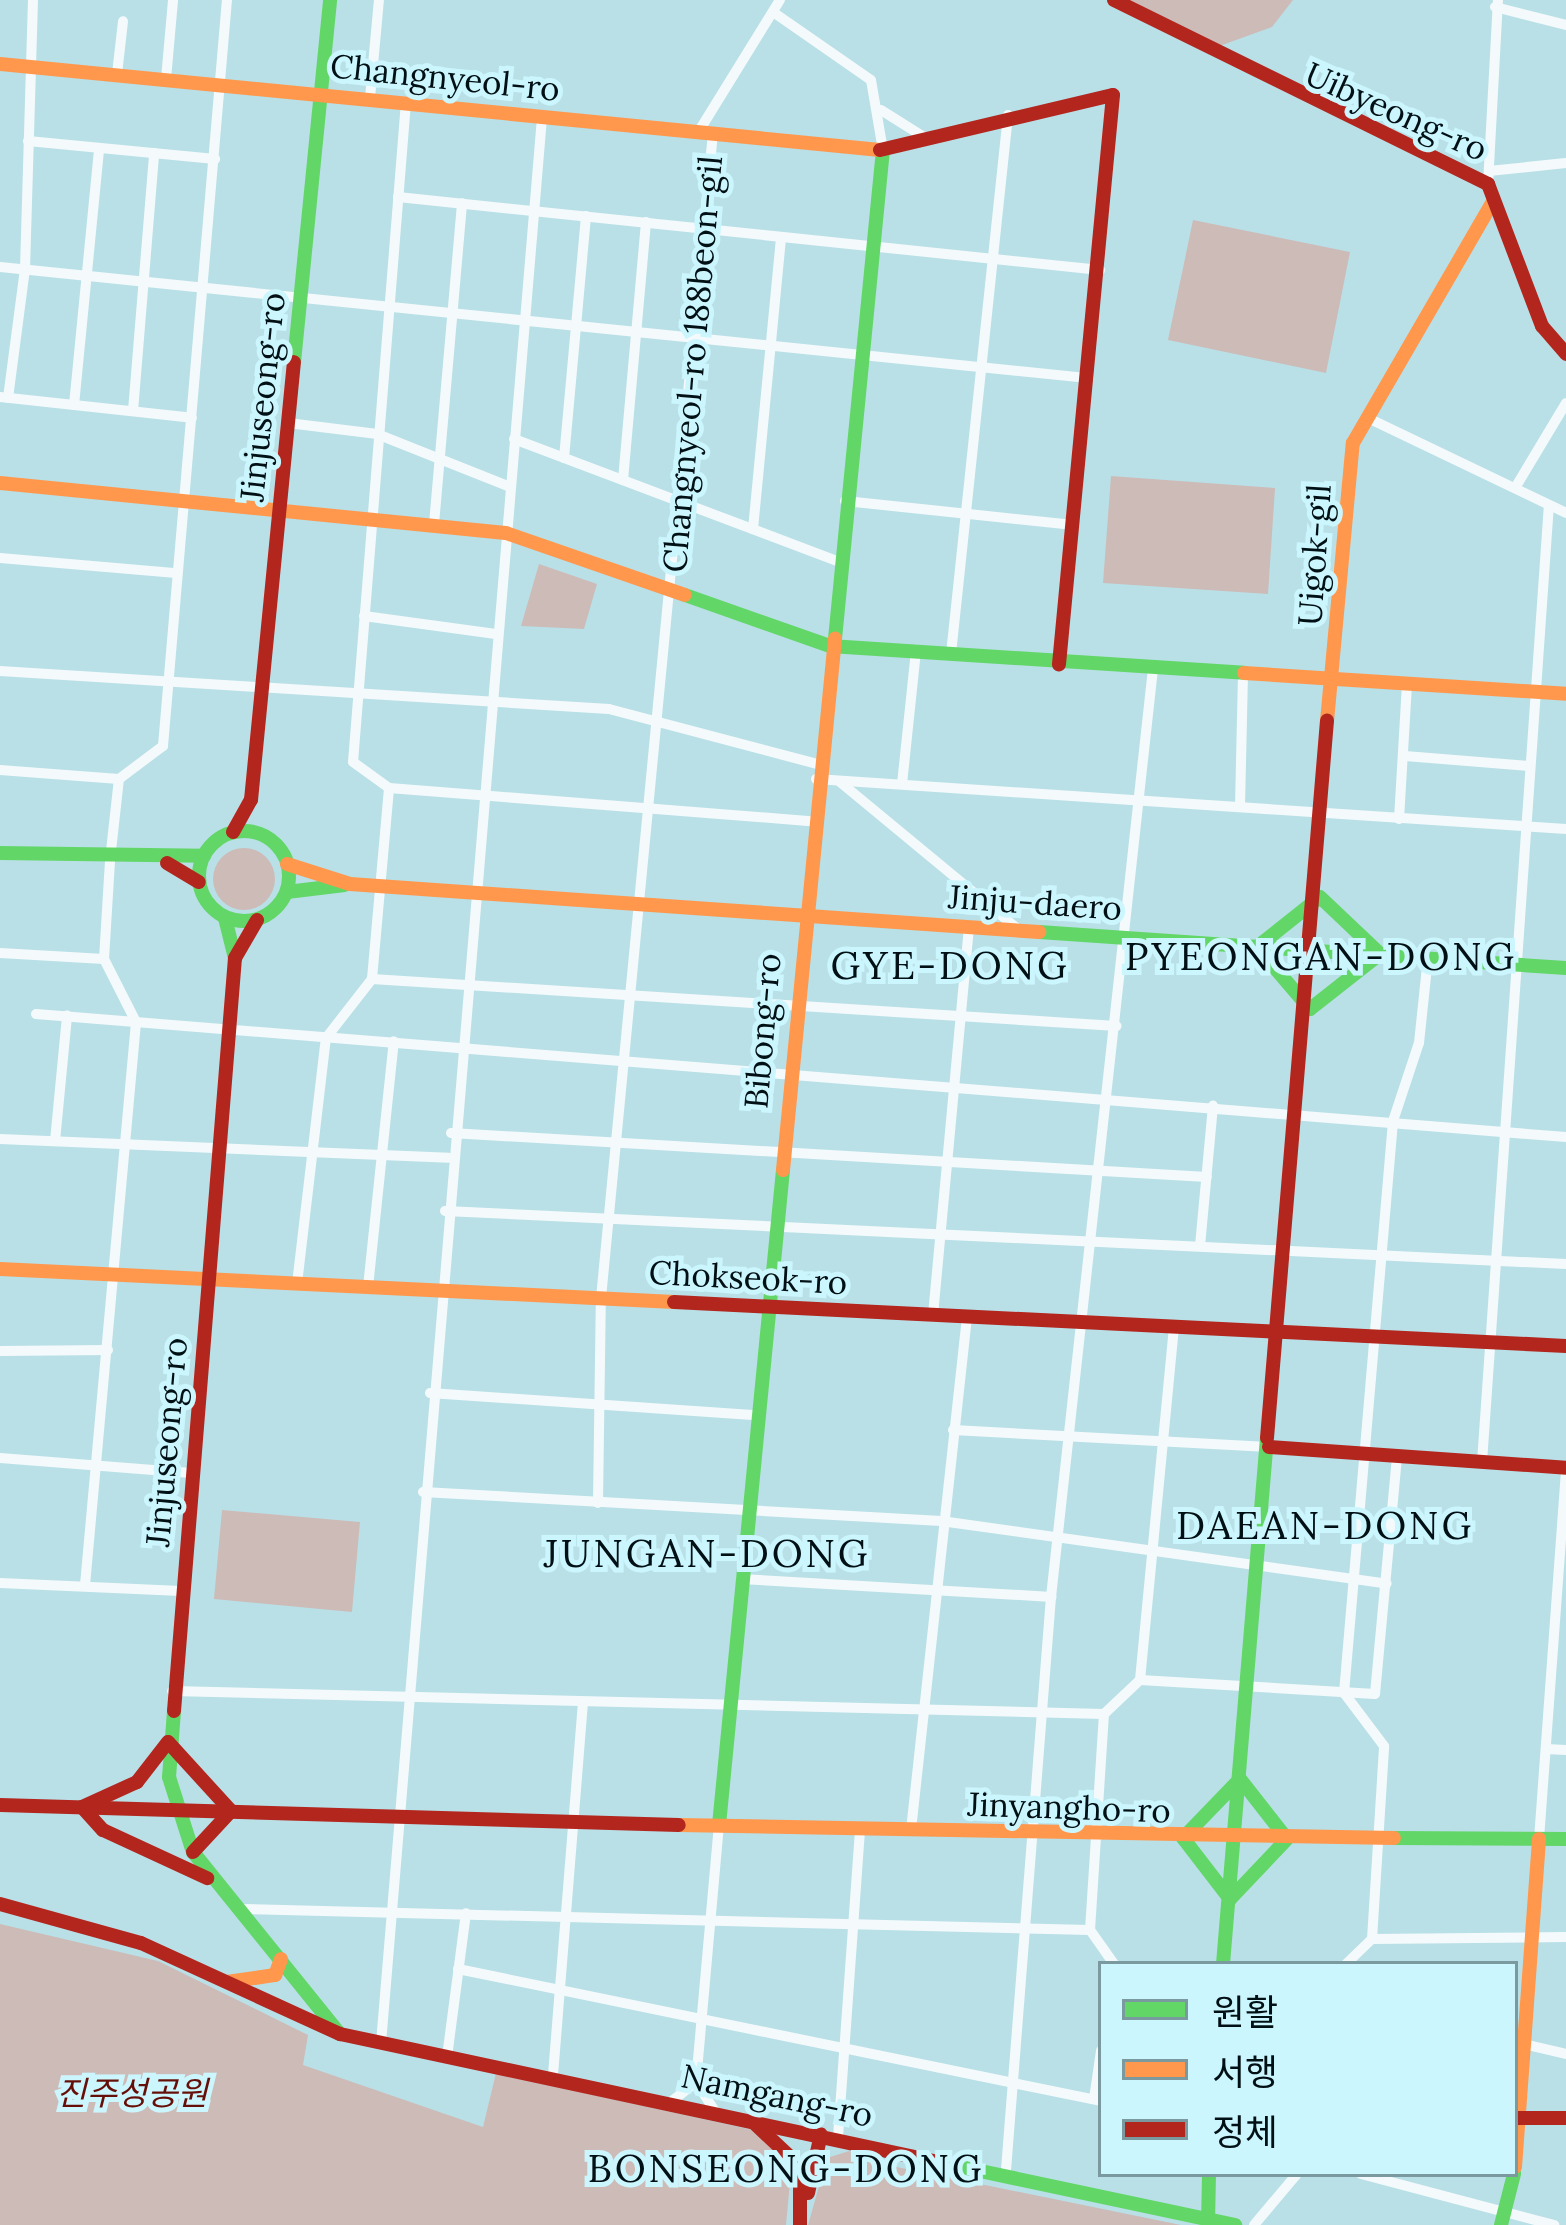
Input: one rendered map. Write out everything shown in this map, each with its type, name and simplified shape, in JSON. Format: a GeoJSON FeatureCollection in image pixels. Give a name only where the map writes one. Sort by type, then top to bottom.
{"type":"FeatureCollection","features":[{"type":"Feature","properties":{"kind":"street"},"geometry":{"type":"LineString","coordinates":[[33,0],[25,269],[4,397],[192,418]]}},
{"type":"Feature","properties":{"kind":"street"},"geometry":{"type":"LineString","coordinates":[[166,79],[173,0]]}},
{"type":"Feature","properties":{"kind":"street"},"geometry":{"type":"LineString","coordinates":[[0,770],[119,778],[163,746],[182,498],[206,287],[227,0]]}},
{"type":"Feature","properties":{"kind":"street","name":"Jinjuseong-ro"},"geometry":{"type":"LineString","coordinates":[[250,800],[330,0]]}},
{"type":"Feature","properties":{"kind":"street"},"geometry":{"type":"LineString","coordinates":[[370,98],[379,0]]}},
{"type":"Feature","properties":{"kind":"street"},"geometry":{"type":"LineString","coordinates":[[706,132],[780,0]]}},
{"type":"Feature","properties":{"kind":"street","name":"Uibyeong-ro"},"geometry":{"type":"LineString","coordinates":[[1114,0],[1488,177],[1492,203],[1542,326],[1566,354]]}},
{"type":"Feature","properties":{"kind":"street"},"geometry":{"type":"LineString","coordinates":[[1566,25],[1497,4],[1488,177],[1566,163]]}},
{"type":"Feature","properties":{"kind":"street"},"geometry":{"type":"LineString","coordinates":[[772,12],[871,80],[881,110],[884,150]]}},
{"type":"Feature","properties":{"kind":"street"},"geometry":{"type":"LineString","coordinates":[[117,74],[123,21]]}},
{"type":"Feature","properties":{"kind":"street","name":"Changnyeol-ro"},"geometry":{"type":"LineString","coordinates":[[0,64],[884,150],[1008,116],[1112,95],[1100,269]]}},
{"type":"Feature","properties":{"kind":"street"},"geometry":{"type":"LineString","coordinates":[[406,102],[353,762],[389,788],[811,821]]}},
{"type":"Feature","properties":{"kind":"street"},"geometry":{"type":"LineString","coordinates":[[881,110],[927,139]]}},
{"type":"Feature","properties":{"kind":"street"},"geometry":{"type":"LineString","coordinates":[[381,2044],[470,892],[542,116]]}},
{"type":"Feature","properties":{"kind":"street"},"geometry":{"type":"LineString","coordinates":[[951,654],[1008,116]]}},
{"type":"Feature","properties":{"kind":"street","name":"Changnyeol-ro 188beon-gil"},"geometry":{"type":"LineString","coordinates":[[598,1504],[602,1298],[645,904],[681,502],[705,230],[706,132]]}},
{"type":"Feature","properties":{"kind":"street"},"geometry":{"type":"LineString","coordinates":[[28,141],[214,159]]}},
{"type":"Feature","properties":{"kind":"street"},"geometry":{"type":"LineString","coordinates":[[74,405],[99,148]]}},
{"type":"Feature","properties":{"kind":"street","name":"Bibong-ro"},"geometry":{"type":"LineString","coordinates":[[696,2082],[801,914],[884,150]]}},
{"type":"Feature","properties":{"kind":"street"},"geometry":{"type":"LineString","coordinates":[[134,411],[154,153]]}},
{"type":"Feature","properties":{"kind":"street"},"geometry":{"type":"LineString","coordinates":[[398,197],[992,263],[1100,269],[1059,664]]}},
{"type":"Feature","properties":{"kind":"street"},"geometry":{"type":"LineString","coordinates":[[434,524],[462,203]]}},
{"type":"Feature","properties":{"kind":"street","name":"Uigok-gil"},"geometry":{"type":"LineString","coordinates":[[1315,949],[1348,475],[1370,419],[1492,203]]}},
{"type":"Feature","properties":{"kind":"street"},"geometry":{"type":"LineString","coordinates":[[564,458],[586,216]]}},
{"type":"Feature","properties":{"kind":"street"},"geometry":{"type":"LineString","coordinates":[[623,480],[646,222]]}},
{"type":"Feature","properties":{"kind":"street"},"geometry":{"type":"LineString","coordinates":[[753,529],[781,238]]}},
{"type":"Feature","properties":{"kind":"street"},"geometry":{"type":"LineString","coordinates":[[0,267],[524,318],[980,371],[1088,378]]}},
{"type":"Feature","properties":{"kind":"street"},"geometry":{"type":"LineString","coordinates":[[1515,488],[1566,403]]}},
{"type":"Feature","properties":{"kind":"street"},"geometry":{"type":"LineString","coordinates":[[1370,419],[1566,513]]}},
{"type":"Feature","properties":{"kind":"street"},"geometry":{"type":"LineString","coordinates":[[288,423],[377,434],[510,487]]}},
{"type":"Feature","properties":{"kind":"street"},"geometry":{"type":"LineString","coordinates":[[514,439],[839,562]]}},
{"type":"Feature","properties":{"kind":"street"},"geometry":{"type":"LineString","coordinates":[[1,483],[280,505],[506,533],[830,646],[1333,683],[1566,694]]}},
{"type":"Feature","properties":{"kind":"street"},"geometry":{"type":"LineString","coordinates":[[845,501],[1074,525]]}},
{"type":"Feature","properties":{"kind":"street"},"geometry":{"type":"LineString","coordinates":[[1482,1462],[1549,505]]}},
{"type":"Feature","properties":{"kind":"street"},"geometry":{"type":"LineString","coordinates":[[0,558],[176,573]]}},
{"type":"Feature","properties":{"kind":"street"},"geometry":{"type":"LineString","coordinates":[[364,616],[496,634]]}},
{"type":"Feature","properties":{"kind":"street"},"geometry":{"type":"LineString","coordinates":[[902,784],[916,650]]}},
{"type":"Feature","properties":{"kind":"street"},"geometry":{"type":"LineString","coordinates":[[1006,2170],[1029,1928],[1051,1598],[1089,1239],[1130,937],[1153,668]]}},
{"type":"Feature","properties":{"kind":"street"},"geometry":{"type":"LineString","coordinates":[[0,670],[356,690],[660,716],[837,779],[1566,829]]}},
{"type":"Feature","properties":{"kind":"street"},"geometry":{"type":"LineString","coordinates":[[1240,806],[1244,675]]}},
{"type":"Feature","properties":{"kind":"street"},"geometry":{"type":"LineString","coordinates":[[1399,819],[1407,683]]}},
{"type":"Feature","properties":{"kind":"street"},"geometry":{"type":"LineString","coordinates":[[1405,756],[1529,766]]}},
{"type":"Feature","properties":{"kind":"street"},"geometry":{"type":"LineString","coordinates":[[85,1585],[136,1022],[104,959],[119,778]]}},
{"type":"Feature","properties":{"kind":"street"},"geometry":{"type":"LineString","coordinates":[[837,779],[1018,929]]}},
{"type":"Feature","properties":{"kind":"street"},"geometry":{"type":"LineString","coordinates":[[297,1284],[326,1037],[372,980],[389,788]]}},
{"type":"Feature","properties":{"kind":"street"},"geometry":{"type":"LineString","coordinates":[[0,853],[167,863],[204,856],[233,832],[250,800]]}},
{"type":"Feature","properties":{"kind":"street"},"geometry":{"type":"LineString","coordinates":[[236,958],[257,920],[287,892],[287,864],[260,834],[250,800]]}},
{"type":"Feature","properties":{"kind":"street"},"geometry":{"type":"LineString","coordinates":[[233,832],[260,834]]}},
{"type":"Feature","properties":{"kind":"street"},"geometry":{"type":"LineString","coordinates":[[199,882],[204,856]]}},
{"type":"Feature","properties":{"kind":"street"},"geometry":{"type":"LineString","coordinates":[[167,863],[199,882],[226,918],[236,958]]}},
{"type":"Feature","properties":{"kind":"street","name":"Jinju-daero"},"geometry":{"type":"LineString","coordinates":[[287,864],[350,884]]}},
{"type":"Feature","properties":{"kind":"street","name":"Jinju-daero"},"geometry":{"type":"LineString","coordinates":[[287,892],[350,884],[1566,968]]}},
{"type":"Feature","properties":{"kind":"street"},"geometry":{"type":"LineString","coordinates":[[1320,897],[1380,954],[1310,1009],[1258,946],[1320,897]]}},
{"type":"Feature","properties":{"kind":"street"},"geometry":{"type":"LineString","coordinates":[[226,918],[257,920]]}},
{"type":"Feature","properties":{"kind":"street"},"geometry":{"type":"LineString","coordinates":[[933,1315],[969,926]]}},
{"type":"Feature","properties":{"kind":"street"},"geometry":{"type":"LineString","coordinates":[[1222,1961],[1315,949]]}},
{"type":"Feature","properties":{"kind":"street"},"geometry":{"type":"LineString","coordinates":[[0,953],[104,959]]}},
{"type":"Feature","properties":{"kind":"street"},"geometry":{"type":"LineString","coordinates":[[1349,1961],[1372,1939],[1382,1838],[1384,1746],[1344,1693],[1393,1121],[1419,1043],[1428,957]]}},
{"type":"Feature","properties":{"kind":"street","name":"Jinjuseong-ro"},"geometry":{"type":"LineString","coordinates":[[236,958],[168,1742],[176,1810],[193,1852],[340,2034]]}},
{"type":"Feature","properties":{"kind":"street"},"geometry":{"type":"LineString","coordinates":[[372,980],[1117,1026]]}},
{"type":"Feature","properties":{"kind":"street"},"geometry":{"type":"LineString","coordinates":[[36,1014],[954,1084],[1566,1137]]}},
{"type":"Feature","properties":{"kind":"street"},"geometry":{"type":"LineString","coordinates":[[55,1141],[67,1016]]}},
{"type":"Feature","properties":{"kind":"street"},"geometry":{"type":"LineString","coordinates":[[368,1287],[394,1041]]}},
{"type":"Feature","properties":{"kind":"street"},"geometry":{"type":"LineString","coordinates":[[1200,1246],[1214,1106]]}},
{"type":"Feature","properties":{"kind":"street"},"geometry":{"type":"LineString","coordinates":[[451,1133],[1207,1177]]}},
{"type":"Feature","properties":{"kind":"street"},"geometry":{"type":"LineString","coordinates":[[0,1139],[449,1158]]}},
{"type":"Feature","properties":{"kind":"street"},"geometry":{"type":"LineString","coordinates":[[445,1210],[1566,1264]]}},
{"type":"Feature","properties":{"kind":"street","name":"Chokseok-ro"},"geometry":{"type":"LineString","coordinates":[[0,1269],[1566,1346]]}},
{"type":"Feature","properties":{"kind":"street"},"geometry":{"type":"LineString","coordinates":[[911,1830],[933,1584],[967,1316]]}},
{"type":"Feature","properties":{"kind":"street"},"geometry":{"type":"LineString","coordinates":[[1113,1961],[1090,1930],[1104,1714],[1140,1680],[1159,1444],[1174,1327]]}},
{"type":"Feature","properties":{"kind":"street"},"geometry":{"type":"LineString","coordinates":[[0,1351],[108,1350]]}},
{"type":"Feature","properties":{"kind":"street"},"geometry":{"type":"LineString","coordinates":[[430,1394],[756,1415]]}},
{"type":"Feature","properties":{"kind":"street"},"geometry":{"type":"LineString","coordinates":[[953,1430],[1397,1456],[1566,1471],[1561,1621],[1546,1749],[1520,2118],[1566,2118]]}},
{"type":"Feature","properties":{"kind":"street"},"geometry":{"type":"LineString","coordinates":[[1140,1680],[1375,1694],[1397,1456]]}},
{"type":"Feature","properties":{"kind":"street"},"geometry":{"type":"LineString","coordinates":[[0,1458],[191,1473]]}},
{"type":"Feature","properties":{"kind":"street"},"geometry":{"type":"LineString","coordinates":[[423,1492],[941,1521],[1387,1584]]}},
{"type":"Feature","properties":{"kind":"street"},"geometry":{"type":"LineString","coordinates":[[741,1579],[933,1584],[1051,1598]]}},
{"type":"Feature","properties":{"kind":"street"},"geometry":{"type":"LineString","coordinates":[[0,1583],[181,1591]]}},
{"type":"Feature","properties":{"kind":"street"},"geometry":{"type":"LineString","coordinates":[[172,1691],[1104,1714]]}},
{"type":"Feature","properties":{"kind":"street"},"geometry":{"type":"LineString","coordinates":[[553,2075],[583,1703]]}},
{"type":"Feature","properties":{"kind":"street"},"geometry":{"type":"LineString","coordinates":[[193,1852],[231,1811],[168,1742],[137,1782],[82,1807],[103,1830],[217,1884]]}},
{"type":"Feature","properties":{"kind":"street"},"geometry":{"type":"LineString","coordinates":[[1546,1749],[1566,1750]]}},
{"type":"Feature","properties":{"kind":"street"},"geometry":{"type":"LineString","coordinates":[[1230,1899],[1183,1838],[1240,1779]]}},
{"type":"Feature","properties":{"kind":"street"},"geometry":{"type":"LineString","coordinates":[[1230,1899],[1287,1839],[1240,1779]]}},
{"type":"Feature","properties":{"kind":"street","name":"Jinyangho-ro"},"geometry":{"type":"LineString","coordinates":[[0,1804],[1097,1838],[1566,1839]]}},
{"type":"Feature","properties":{"kind":"street"},"geometry":{"type":"LineString","coordinates":[[838,2137],[860,1829]]}},
{"type":"Feature","properties":{"kind":"street","name":"Namgang-ro"},"geometry":{"type":"LineString","coordinates":[[0,1904],[141,1943],[340,2034],[1006,2170],[1235,2225]]}},
{"type":"Feature","properties":{"kind":"street"},"geometry":{"type":"LineString","coordinates":[[242,1909],[855,1919],[1090,1930]]}},
{"type":"Feature","properties":{"kind":"street"},"geometry":{"type":"LineString","coordinates":[[448,2057],[466,1913]]}},
{"type":"Feature","properties":{"kind":"street"},"geometry":{"type":"LineString","coordinates":[[1372,1939],[1566,1937]]}},
{"type":"Feature","properties":{"kind":"street"},"geometry":{"type":"LineString","coordinates":[[222,1982],[275,1975],[281,1959]]}},
{"type":"Feature","properties":{"kind":"street"},"geometry":{"type":"LineString","coordinates":[[458,1969],[559,1982],[1097,2100]]}},
{"type":"Feature","properties":{"kind":"street"},"geometry":{"type":"LineString","coordinates":[[1522,2043],[1566,2054]]}},
{"type":"Feature","properties":{"kind":"street"},"geometry":{"type":"LineString","coordinates":[[672,2101],[696,2082],[715,2111]]}},
{"type":"Feature","properties":{"kind":"street"},"geometry":{"type":"LineString","coordinates":[[745,2117],[793,2152],[800,2225]]}},
{"type":"Feature","properties":{"kind":"street"},"geometry":{"type":"LineString","coordinates":[[800,2225],[821,2134]]}},
{"type":"Feature","properties":{"kind":"street"},"geometry":{"type":"LineString","coordinates":[[1208,2222],[1209,2177]]}},
{"type":"Feature","properties":{"kind":"street"},"geometry":{"type":"LineString","coordinates":[[1254,2225],[1294,2177]]}},
{"type":"Feature","properties":{"kind":"street"},"geometry":{"type":"LineString","coordinates":[[1370,2177],[1504,2217],[1554,2225]]}},
{"type":"Feature","properties":{"kind":"street"},"geometry":{"type":"LineString","coordinates":[[1504,2217],[1513,2177]]}},
{"type":"Feature","properties":{"kind":"green space"},"geometry":{"type":"Polygon","coordinates":[[[1115,0],[1293,0],[1272,27],[1214,48],[1115,0]]]}},
{"type":"Feature","properties":{"kind":"green space"},"geometry":{"type":"Polygon","coordinates":[[[1193,220],[1350,252],[1326,373],[1168,340],[1193,220]]]}},
{"type":"Feature","properties":{"kind":"green space"},"geometry":{"type":"Polygon","coordinates":[[[1111,476],[1275,488],[1268,594],[1103,583],[1111,476]]]}},
{"type":"Feature","properties":{"kind":"green space"},"geometry":{"type":"Polygon","coordinates":[[[539,564],[597,584],[584,629],[521,626],[539,564]]]}},
{"type":"Feature","properties":{"kind":"green space"},"geometry":{"type":"Polygon","coordinates":[[[244,848],[266,857],[275,879],[266,901],[244,910],[222,901],[213,879],[222,857],[244,848]]]}},
{"type":"Feature","properties":{"kind":"green space"},"geometry":{"type":"Polygon","coordinates":[[[222,1510],[360,1522],[352,1612],[214,1599],[222,1510]]]}},
{"type":"Feature","properties":{"kind":"green space","name":"진주성공원"},"geometry":{"type":"Polygon","coordinates":[[[0,1924],[158,1961],[308,2035],[303,2065],[483,2127],[496,2073],[757,2131],[792,2160],[786,2225],[0,2225],[0,1924]]]}},
{"type":"Feature","properties":{"kind":"green space"},"geometry":{"type":"Polygon","coordinates":[[[849,2151],[882,2164],[1181,2225],[808,2225],[827,2158],[849,2151]]]}},
{"type":"Feature","properties":{"kind":"traffic: fast"},"geometry":{"type":"LineString","coordinates":[[294,362],[330,0]]}},
{"type":"Feature","properties":{"kind":"traffic: fast"},"geometry":{"type":"LineString","coordinates":[[835,639],[883,150]]}},
{"type":"Feature","properties":{"kind":"traffic: fast"},"geometry":{"type":"LineString","coordinates":[[685,595],[830,646],[1244,673]]}},
{"type":"Feature","properties":{"kind":"traffic: fast"},"geometry":{"type":"LineString","coordinates":[[244,831],[261,834],[276,844],[286,859],[289,876],[286,893],[276,908],[261,918],[244,921],[227,918],[212,908],[202,893],[199,876],[202,859],[212,844],[227,834],[244,831]]}},
{"type":"Feature","properties":{"kind":"traffic: fast"},"geometry":{"type":"LineString","coordinates":[[0,853],[204,856]]}},
{"type":"Feature","properties":{"kind":"traffic: fast"},"geometry":{"type":"LineString","coordinates":[[287,892],[345,885]]}},
{"type":"Feature","properties":{"kind":"traffic: fast"},"geometry":{"type":"LineString","coordinates":[[1320,897],[1380,954],[1310,1009],[1257,947],[1320,897]]}},
{"type":"Feature","properties":{"kind":"traffic: fast"},"geometry":{"type":"LineString","coordinates":[[225,918],[235,958]]}},
{"type":"Feature","properties":{"kind":"traffic: fast"},"geometry":{"type":"LineString","coordinates":[[1039,932],[1566,968]]}},
{"type":"Feature","properties":{"kind":"traffic: fast"},"geometry":{"type":"LineString","coordinates":[[719,1825],[783,1170]]}},
{"type":"Feature","properties":{"kind":"traffic: fast"},"geometry":{"type":"LineString","coordinates":[[1223,1961],[1267,1438]]}},
{"type":"Feature","properties":{"kind":"traffic: fast"},"geometry":{"type":"LineString","coordinates":[[174,1711],[169,1777],[193,1852],[340,2034]]}},
{"type":"Feature","properties":{"kind":"traffic: fast"},"geometry":{"type":"LineString","coordinates":[[1240,1779],[1287,1839],[1230,1899],[1183,1838],[1240,1779]]}},
{"type":"Feature","properties":{"kind":"traffic: fast"},"geometry":{"type":"LineString","coordinates":[[1394,1838],[1566,1839]]}},
{"type":"Feature","properties":{"kind":"traffic: fast"},"geometry":{"type":"LineString","coordinates":[[938,2162],[1235,2225]]}},
{"type":"Feature","properties":{"kind":"traffic: fast"},"geometry":{"type":"LineString","coordinates":[[1208,2223],[1209,2177]]}},
{"type":"Feature","properties":{"kind":"traffic: fast"},"geometry":{"type":"LineString","coordinates":[[1501,2225],[1513,2177]]}},
{"type":"Feature","properties":{"kind":"traffic: slow"},"geometry":{"type":"LineString","coordinates":[[0,64],[880,150]]}},
{"type":"Feature","properties":{"kind":"traffic: slow"},"geometry":{"type":"LineString","coordinates":[[1327,721],[1353,443],[1492,203]]}},
{"type":"Feature","properties":{"kind":"traffic: slow"},"geometry":{"type":"LineString","coordinates":[[0,483],[506,533],[685,595]]}},
{"type":"Feature","properties":{"kind":"traffic: slow"},"geometry":{"type":"LineString","coordinates":[[783,1170],[835,639]]}},
{"type":"Feature","properties":{"kind":"traffic: slow"},"geometry":{"type":"LineString","coordinates":[[1244,673],[1566,694]]}},
{"type":"Feature","properties":{"kind":"traffic: slow"},"geometry":{"type":"LineString","coordinates":[[287,864],[350,884],[1039,932]]}},
{"type":"Feature","properties":{"kind":"traffic: slow"},"geometry":{"type":"LineString","coordinates":[[0,1269],[674,1302]]}},
{"type":"Feature","properties":{"kind":"traffic: slow"},"geometry":{"type":"LineString","coordinates":[[679,1825],[1394,1838]]}},
{"type":"Feature","properties":{"kind":"traffic: slow"},"geometry":{"type":"LineString","coordinates":[[1518,2126],[1539,1839]]}},
{"type":"Feature","properties":{"kind":"traffic: slow"},"geometry":{"type":"LineString","coordinates":[[227,1982],[275,1975],[281,1959]]}},
{"type":"Feature","properties":{"kind":"traffic: jam"},"geometry":{"type":"LineString","coordinates":[[1114,0],[1488,184],[1542,326],[1566,354]]}},
{"type":"Feature","properties":{"kind":"traffic: jam"},"geometry":{"type":"LineString","coordinates":[[880,150],[1113,95],[1059,664]]}},
{"type":"Feature","properties":{"kind":"traffic: jam"},"geometry":{"type":"LineString","coordinates":[[233,832],[251,800],[294,362]]}},
{"type":"Feature","properties":{"kind":"traffic: jam"},"geometry":{"type":"LineString","coordinates":[[1267,1438],[1327,721]]}},
{"type":"Feature","properties":{"kind":"traffic: jam"},"geometry":{"type":"LineString","coordinates":[[167,863],[199,882]]}},
{"type":"Feature","properties":{"kind":"traffic: jam"},"geometry":{"type":"LineString","coordinates":[[174,1711],[235,958],[257,920]]}},
{"type":"Feature","properties":{"kind":"traffic: jam"},"geometry":{"type":"LineString","coordinates":[[674,1302],[1566,1346]]}},
{"type":"Feature","properties":{"kind":"traffic: jam"},"geometry":{"type":"LineString","coordinates":[[1269,1447],[1566,1468]]}},
{"type":"Feature","properties":{"kind":"traffic: jam"},"geometry":{"type":"LineString","coordinates":[[193,1852],[231,1811],[168,1742],[137,1782],[82,1807],[103,1830],[207,1878]]}},
{"type":"Feature","properties":{"kind":"traffic: jam"},"geometry":{"type":"LineString","coordinates":[[0,1805],[679,1825]]}},
{"type":"Feature","properties":{"kind":"traffic: jam"},"geometry":{"type":"LineString","coordinates":[[0,1904],[141,1943],[340,2034],[938,2162]]}},
{"type":"Feature","properties":{"kind":"traffic: jam"},"geometry":{"type":"LineString","coordinates":[[1518,2118],[1566,2118]]}},
{"type":"Feature","properties":{"kind":"traffic: jam"},"geometry":{"type":"LineString","coordinates":[[754,2123],[800,2166],[800,2224]]}},
{"type":"Feature","properties":{"kind":"traffic: jam"},"geometry":{"type":"LineString","coordinates":[[808,2193],[821,2134]]}},
{"type":"Feature","properties":{"kind":"district","name":"PYEONGAN-DONG"},"geometry":{"type":"Point","coordinates":[1321,956]}},
{"type":"Feature","properties":{"kind":"district","name":"GYE-DONG"},"geometry":{"type":"Point","coordinates":[950,965]}},
{"type":"Feature","properties":{"kind":"district","name":"DAEAN-DONG"},"geometry":{"type":"Point","coordinates":[1325,1525]}},
{"type":"Feature","properties":{"kind":"district","name":"JUNGAN-DONG"},"geometry":{"type":"Point","coordinates":[707,1553]}},
{"type":"Feature","properties":{"kind":"district","name":"BONSEONG-DONG"},"geometry":{"type":"Point","coordinates":[786,2168]}}]}
